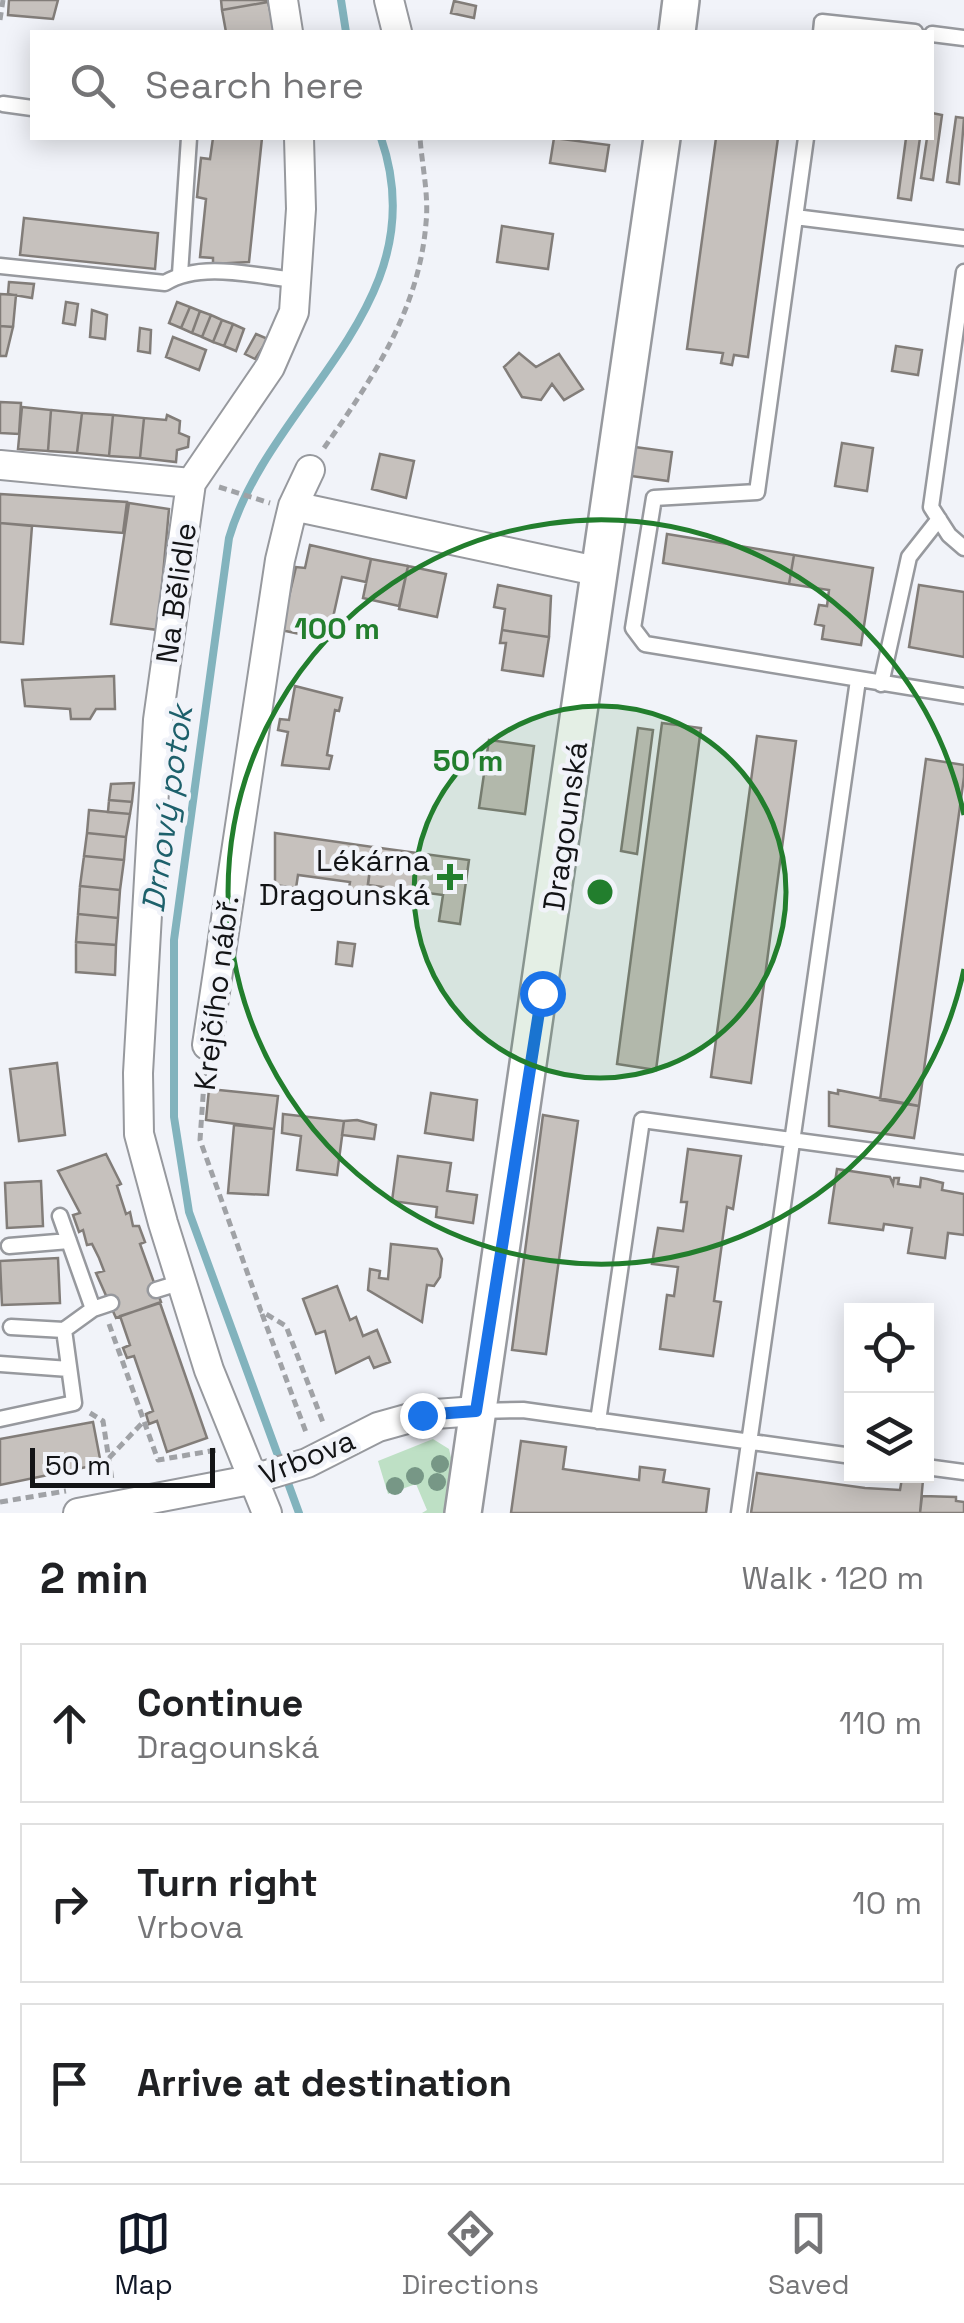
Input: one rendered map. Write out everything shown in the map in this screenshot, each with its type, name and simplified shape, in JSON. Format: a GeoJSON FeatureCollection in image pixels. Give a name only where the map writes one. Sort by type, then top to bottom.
{"type":"FeatureCollection","features":[{"type":"Feature","properties":{"kind":"street"},"geometry":{"type":"LineString","coordinates":[[283,0],[288,30]]}},
{"type":"Feature","properties":{"kind":"street"},"geometry":{"type":"LineString","coordinates":[[389,0],[396,30]]}},
{"type":"Feature","properties":{"kind":"street"},"geometry":{"type":"LineString","coordinates":[[677,30],[682,0]]}},
{"type":"Feature","properties":{"kind":"street","name":"Na Bělidle"},"geometry":{"type":"LineString","coordinates":[[267,1513],[256,1478],[169,1286],[138,1134],[138,1073],[158,720],[200,483],[284,342],[294,312],[301,208],[299,140]]}},
{"type":"Feature","properties":{"kind":"street","name":"Dragounská"},"geometry":{"type":"LineString","coordinates":[[463,1513],[662,140]]}},
{"type":"Feature","properties":{"kind":"street"},"geometry":{"type":"LineString","coordinates":[[0,465],[200,483]]}},
{"type":"Feature","properties":{"kind":"street","name":"Krejčího nábř."},"geometry":{"type":"LineString","coordinates":[[206,1045],[262,668],[281,504],[310,470]]}},
{"type":"Feature","properties":{"kind":"street"},"geometry":{"type":"LineString","coordinates":[[281,504],[601,572]]}},
{"type":"Feature","properties":{"kind":"street","name":"Vrbova"},"geometry":{"type":"LineString","coordinates":[[78,1513],[256,1478],[319,1458],[378,1427],[407,1419],[476,1411]]}},
{"type":"Feature","properties":{"kind":"lane"},"geometry":{"type":"LineString","coordinates":[[820,30],[822,22],[896,30]]}},
{"type":"Feature","properties":{"kind":"lane"},"geometry":{"type":"LineString","coordinates":[[934,34],[964,38]]}},
{"type":"Feature","properties":{"kind":"lane"},"geometry":{"type":"LineString","coordinates":[[3,104],[30,108]]}},
{"type":"Feature","properties":{"kind":"lane"},"geometry":{"type":"LineString","coordinates":[[180,274],[189,140]]}},
{"type":"Feature","properties":{"kind":"lane"},"geometry":{"type":"LineString","coordinates":[[806,140],[757,492],[654,498],[633,628],[645,644],[964,696]]}},
{"type":"Feature","properties":{"kind":"lane"},"geometry":{"type":"LineString","coordinates":[[795,217],[964,238]]}},
{"type":"Feature","properties":{"kind":"lane"},"geometry":{"type":"LineString","coordinates":[[0,266],[165,283],[180,274],[198,271],[296,280]]}},
{"type":"Feature","properties":{"kind":"lane"},"geometry":{"type":"LineString","coordinates":[[964,272],[931,506],[964,548]]}},
{"type":"Feature","properties":{"kind":"lane"},"geometry":{"type":"LineString","coordinates":[[881,684],[909,557],[939,519]]}},
{"type":"Feature","properties":{"kind":"lane"},"geometry":{"type":"LineString","coordinates":[[738,1513],[858,680]]}},
{"type":"Feature","properties":{"kind":"lane"},"geometry":{"type":"LineString","coordinates":[[598,1421],[642,1120],[964,1163]]}},
{"type":"Feature","properties":{"kind":"lane"},"geometry":{"type":"LineString","coordinates":[[11,1328],[64,1330],[102,1306],[60,1216]]}},
{"type":"Feature","properties":{"kind":"lane"},"geometry":{"type":"LineString","coordinates":[[10,1246],[69,1241]]}},
{"type":"Feature","properties":{"kind":"lane"},"geometry":{"type":"LineString","coordinates":[[0,1419],[74,1403],[64,1330]]}},
{"type":"Feature","properties":{"kind":"lane"},"geometry":{"type":"LineString","coordinates":[[0,1364],[70,1369]]}},
{"type":"Feature","properties":{"kind":"lane"},"geometry":{"type":"LineString","coordinates":[[476,1411],[523,1410],[844,1455]]}},
{"type":"Feature","properties":{"kind":"lane"},"geometry":{"type":"LineString","coordinates":[[934,1468],[964,1472]]}},
{"type":"Feature","properties":{"kind":"path"},"geometry":{"type":"LineString","coordinates":[[0,20],[2,0]]}},
{"type":"Feature","properties":{"kind":"path"},"geometry":{"type":"LineString","coordinates":[[310,470],[394,341],[414,296],[427,221],[420,140]]}},
{"type":"Feature","properties":{"kind":"path"},"geometry":{"type":"LineString","coordinates":[[200,483],[281,504]]}},
{"type":"Feature","properties":{"kind":"path","name":"Krejčího nábř."},"geometry":{"type":"LineString","coordinates":[[206,1045],[200,1140],[261,1311],[286,1326],[319,1458]]}},
{"type":"Feature","properties":{"kind":"path"},"geometry":{"type":"LineString","coordinates":[[102,1306],[158,1460],[220,1450]]}},
{"type":"Feature","properties":{"kind":"path"},"geometry":{"type":"LineString","coordinates":[[261,1311],[319,1458]]}},
{"type":"Feature","properties":{"kind":"path"},"geometry":{"type":"LineString","coordinates":[[74,1403],[103,1421],[112,1483]]}},
{"type":"Feature","properties":{"kind":"path"},"geometry":{"type":"LineString","coordinates":[[109,1458],[144,1422]]}},
{"type":"Feature","properties":{"kind":"green space"},"geometry":{"type":"Polygon","coordinates":[[[433,1439],[449,1449],[452,1462],[445,1513],[422,1513],[427,1510],[416,1484],[388,1494],[378,1461],[433,1439]]]}},
{"type":"Feature","properties":{"kind":"building"},"geometry":{"type":"Polygon","coordinates":[[[9,0],[58,0],[53,19],[8,15],[9,0]]]}},
{"type":"Feature","properties":{"kind":"building"},"geometry":{"type":"Polygon","coordinates":[[[221,0],[268,0],[268,2],[222,10],[221,0]]]}},
{"type":"Feature","properties":{"kind":"building"},"geometry":{"type":"Polygon","coordinates":[[[454,1],[476,6],[474,18],[451,13],[454,1]]]}},
{"type":"Feature","properties":{"kind":"building"},"geometry":{"type":"Polygon","coordinates":[[[268,2],[275,30],[226,30],[222,10],[268,2]]]}},
{"type":"Feature","properties":{"kind":"building"},"geometry":{"type":"Polygon","coordinates":[[[934,113],[942,115],[933,180],[921,178],[927,140],[934,140],[934,113]]]}},
{"type":"Feature","properties":{"kind":"building"},"geometry":{"type":"Polygon","coordinates":[[[956,117],[964,118],[959,184],[947,182],[956,117]]]}},
{"type":"Feature","properties":{"kind":"building"},"geometry":{"type":"Polygon","coordinates":[[[213,140],[262,140],[249,262],[213,264],[213,258],[200,257],[206,199],[197,197],[201,158],[210,159],[213,140]]]}},
{"type":"Feature","properties":{"kind":"building"},"geometry":{"type":"Polygon","coordinates":[[[554,140],[609,145],[605,171],[550,163],[554,140]]]}},
{"type":"Feature","properties":{"kind":"building"},"geometry":{"type":"Polygon","coordinates":[[[716,140],[778,140],[748,357],[734,355],[732,365],[721,363],[723,353],[687,349],[716,140]]]}},
{"type":"Feature","properties":{"kind":"building"},"geometry":{"type":"Polygon","coordinates":[[[906,140],[920,140],[911,200],[898,198],[906,140]]]}},
{"type":"Feature","properties":{"kind":"building"},"geometry":{"type":"Polygon","coordinates":[[[24,218],[158,233],[155,269],[20,255],[24,218]]]}},
{"type":"Feature","properties":{"kind":"building"},"geometry":{"type":"Polygon","coordinates":[[[502,226],[553,234],[548,269],[497,262],[502,226]]]}},
{"type":"Feature","properties":{"kind":"building"},"geometry":{"type":"Polygon","coordinates":[[[9,282],[34,284],[32,298],[8,294],[9,282]]]}},
{"type":"Feature","properties":{"kind":"building"},"geometry":{"type":"Polygon","coordinates":[[[0,294],[16,295],[13,327],[0,326],[0,294]]]}},
{"type":"Feature","properties":{"kind":"building"},"geometry":{"type":"Polygon","coordinates":[[[66,302],[78,304],[75,325],[63,323],[66,302]]]}},
{"type":"Feature","properties":{"kind":"building"},"geometry":{"type":"Polygon","coordinates":[[[177,302],[190,307],[181,328],[169,323],[177,302]]]}},
{"type":"Feature","properties":{"kind":"building"},"geometry":{"type":"Polygon","coordinates":[[[190,307],[200,311],[192,333],[181,328],[190,307]]]}},
{"type":"Feature","properties":{"kind":"building"},"geometry":{"type":"Polygon","coordinates":[[[92,310],[107,315],[105,339],[90,337],[92,310]]]}},
{"type":"Feature","properties":{"kind":"building"},"geometry":{"type":"Polygon","coordinates":[[[200,311],[211,315],[202,337],[192,333],[200,311]]]}},
{"type":"Feature","properties":{"kind":"building"},"geometry":{"type":"Polygon","coordinates":[[[211,315],[222,320],[213,342],[202,337],[211,315]]]}},
{"type":"Feature","properties":{"kind":"building"},"geometry":{"type":"Polygon","coordinates":[[[222,320],[233,324],[224,346],[213,342],[222,320]]]}},
{"type":"Feature","properties":{"kind":"building"},"geometry":{"type":"Polygon","coordinates":[[[233,324],[244,329],[236,351],[224,346],[233,324]]]}},
{"type":"Feature","properties":{"kind":"building"},"geometry":{"type":"Polygon","coordinates":[[[0,326],[13,327],[6,356],[0,356],[0,326]]]}},
{"type":"Feature","properties":{"kind":"building"},"geometry":{"type":"Polygon","coordinates":[[[140,328],[151,330],[150,353],[138,351],[140,328]]]}},
{"type":"Feature","properties":{"kind":"building"},"geometry":{"type":"Polygon","coordinates":[[[256,334],[268,339],[255,359],[245,354],[256,334]]]}},
{"type":"Feature","properties":{"kind":"building"},"geometry":{"type":"Polygon","coordinates":[[[173,337],[206,350],[199,370],[166,357],[173,337]]]}},
{"type":"Feature","properties":{"kind":"building"},"geometry":{"type":"Polygon","coordinates":[[[896,346],[922,350],[918,375],[892,371],[896,346]]]}},
{"type":"Feature","properties":{"kind":"building"},"geometry":{"type":"Polygon","coordinates":[[[519,353],[536,367],[559,354],[583,389],[564,400],[552,384],[541,400],[522,397],[504,367],[519,353]]]}},
{"type":"Feature","properties":{"kind":"building"},"geometry":{"type":"Polygon","coordinates":[[[0,402],[21,403],[19,434],[0,433],[0,402]]]}},
{"type":"Feature","properties":{"kind":"building"},"geometry":{"type":"Polygon","coordinates":[[[22,407],[51,410],[48,451],[18,449],[22,407]]]}},
{"type":"Feature","properties":{"kind":"building"},"geometry":{"type":"Polygon","coordinates":[[[51,410],[82,413],[77,453],[48,451],[51,410]]]}},
{"type":"Feature","properties":{"kind":"building"},"geometry":{"type":"Polygon","coordinates":[[[82,413],[113,415],[109,456],[77,453],[82,413]]]}},
{"type":"Feature","properties":{"kind":"building"},"geometry":{"type":"Polygon","coordinates":[[[113,415],[144,418],[140,458],[109,456],[113,415]]]}},
{"type":"Feature","properties":{"kind":"building"},"geometry":{"type":"Polygon","coordinates":[[[167,415],[180,421],[179,433],[189,437],[188,447],[177,450],[176,462],[140,458],[144,418],[166,420],[167,415]]]}},
{"type":"Feature","properties":{"kind":"building"},"geometry":{"type":"Polygon","coordinates":[[[842,443],[873,448],[867,491],[835,486],[842,443]]]}},
{"type":"Feature","properties":{"kind":"building"},"geometry":{"type":"Polygon","coordinates":[[[635,447],[672,452],[668,481],[631,476],[635,447]]]}},
{"type":"Feature","properties":{"kind":"building"},"geometry":{"type":"Polygon","coordinates":[[[380,454],[414,461],[406,498],[372,489],[380,454]]]}},
{"type":"Feature","properties":{"kind":"building"},"geometry":{"type":"Polygon","coordinates":[[[0,494],[127,502],[123,533],[0,523],[0,494]]]}},
{"type":"Feature","properties":{"kind":"building"},"geometry":{"type":"Polygon","coordinates":[[[129,503],[169,509],[158,630],[111,624],[129,503]]]}},
{"type":"Feature","properties":{"kind":"building"},"geometry":{"type":"Polygon","coordinates":[[[0,523],[32,526],[23,644],[0,642],[0,523]]]}},
{"type":"Feature","properties":{"kind":"building"},"geometry":{"type":"Polygon","coordinates":[[[667,534],[794,555],[789,584],[663,563],[667,534]]]}},
{"type":"Feature","properties":{"kind":"building"},"geometry":{"type":"Polygon","coordinates":[[[310,545],[371,559],[366,582],[342,577],[328,640],[281,630],[296,567],[305,568],[310,545]]]}},
{"type":"Feature","properties":{"kind":"building"},"geometry":{"type":"Polygon","coordinates":[[[794,555],[873,568],[861,645],[822,639],[824,626],[815,624],[819,605],[827,606],[829,590],[789,584],[794,555]]]}},
{"type":"Feature","properties":{"kind":"building"},"geometry":{"type":"Polygon","coordinates":[[[371,559],[408,566],[399,606],[363,598],[371,559]]]}},
{"type":"Feature","properties":{"kind":"building"},"geometry":{"type":"Polygon","coordinates":[[[408,566],[446,574],[437,617],[399,609],[408,566]]]}},
{"type":"Feature","properties":{"kind":"building"},"geometry":{"type":"Polygon","coordinates":[[[498,585],[551,596],[549,637],[502,630],[505,609],[494,607],[498,585]]]}},
{"type":"Feature","properties":{"kind":"building"},"geometry":{"type":"Polygon","coordinates":[[[919,585],[964,592],[964,657],[909,647],[919,585]]]}},
{"type":"Feature","properties":{"kind":"building"},"geometry":{"type":"Polygon","coordinates":[[[502,630],[549,637],[543,676],[502,670],[506,643],[500,643],[502,630]]]}},
{"type":"Feature","properties":{"kind":"building"},"geometry":{"type":"Polygon","coordinates":[[[114,676],[115,709],[96,709],[90,719],[71,719],[70,709],[25,706],[22,680],[114,676]]]}},
{"type":"Feature","properties":{"kind":"building"},"geometry":{"type":"Polygon","coordinates":[[[295,686],[342,698],[339,711],[335,710],[327,755],[332,756],[329,769],[282,765],[288,732],[278,730],[280,719],[289,720],[295,686]]]}},
{"type":"Feature","properties":{"kind":"building"},"geometry":{"type":"Polygon","coordinates":[[[662,723],[701,728],[656,1070],[617,1064],[662,723]]]}},
{"type":"Feature","properties":{"kind":"building"},"geometry":{"type":"Polygon","coordinates":[[[638,728],[653,730],[637,854],[621,851],[638,728]]]}},
{"type":"Feature","properties":{"kind":"building"},"geometry":{"type":"Polygon","coordinates":[[[757,736],[796,741],[751,1083],[711,1077],[757,736]]]}},
{"type":"Feature","properties":{"kind":"building"},"geometry":{"type":"Polygon","coordinates":[[[489,740],[534,746],[525,814],[479,808],[489,740]]]}},
{"type":"Feature","properties":{"kind":"building"},"geometry":{"type":"Polygon","coordinates":[[[926,759],[964,765],[964,777],[919,1106],[880,1100],[926,759]]]}},
{"type":"Feature","properties":{"kind":"building"},"geometry":{"type":"Polygon","coordinates":[[[134,783],[132,802],[109,800],[111,784],[134,783]]]}},
{"type":"Feature","properties":{"kind":"building"},"geometry":{"type":"Polygon","coordinates":[[[109,800],[132,802],[130,814],[108,812],[109,800]]]}},
{"type":"Feature","properties":{"kind":"building"},"geometry":{"type":"Polygon","coordinates":[[[89,810],[130,814],[126,837],[87,833],[89,810]]]}},
{"type":"Feature","properties":{"kind":"building"},"geometry":{"type":"Polygon","coordinates":[[[87,833],[126,837],[124,860],[84,856],[87,833]]]}},
{"type":"Feature","properties":{"kind":"building"},"geometry":{"type":"Polygon","coordinates":[[[275,833],[373,847],[366,898],[348,895],[350,882],[298,875],[296,888],[275,885],[275,833]]]}},
{"type":"Feature","properties":{"kind":"building"},"geometry":{"type":"Polygon","coordinates":[[[373,847],[469,860],[460,924],[439,921],[443,895],[368,885],[373,847]]]}},
{"type":"Feature","properties":{"kind":"building"},"geometry":{"type":"Polygon","coordinates":[[[84,856],[124,860],[120,890],[80,886],[84,856]]]}},
{"type":"Feature","properties":{"kind":"building"},"geometry":{"type":"Polygon","coordinates":[[[80,886],[120,890],[118,918],[78,914],[80,886]]]}},
{"type":"Feature","properties":{"kind":"building"},"geometry":{"type":"Polygon","coordinates":[[[78,914],[118,918],[116,945],[76,942],[78,914]]]}},
{"type":"Feature","properties":{"kind":"building"},"geometry":{"type":"Polygon","coordinates":[[[76,942],[116,945],[115,975],[76,972],[76,942]]]}},
{"type":"Feature","properties":{"kind":"building"},"geometry":{"type":"Polygon","coordinates":[[[338,942],[355,944],[352,966],[336,964],[338,942]]]}},
{"type":"Feature","properties":{"kind":"building"},"geometry":{"type":"Polygon","coordinates":[[[57,1063],[65,1135],[19,1141],[10,1069],[57,1063]]]}},
{"type":"Feature","properties":{"kind":"building"},"geometry":{"type":"Polygon","coordinates":[[[209,1089],[278,1096],[274,1129],[206,1120],[209,1089]]]}},
{"type":"Feature","properties":{"kind":"building"},"geometry":{"type":"Polygon","coordinates":[[[838,1090],[919,1106],[914,1138],[829,1126],[829,1092],[838,1094],[838,1090]]]}},
{"type":"Feature","properties":{"kind":"building"},"geometry":{"type":"Polygon","coordinates":[[[431,1093],[477,1100],[473,1140],[425,1133],[431,1093]]]}},
{"type":"Feature","properties":{"kind":"building"},"geometry":{"type":"Polygon","coordinates":[[[283,1114],[344,1121],[337,1175],[297,1170],[301,1136],[282,1133],[283,1114]]]}},
{"type":"Feature","properties":{"kind":"building"},"geometry":{"type":"Polygon","coordinates":[[[543,1115],[578,1121],[546,1354],[512,1350],[543,1115]]]}},
{"type":"Feature","properties":{"kind":"building"},"geometry":{"type":"Polygon","coordinates":[[[344,1121],[376,1125],[374,1139],[342,1135],[344,1121]]]}},
{"type":"Feature","properties":{"kind":"building"},"geometry":{"type":"Polygon","coordinates":[[[234,1125],[274,1129],[268,1195],[228,1193],[234,1125]]]}},
{"type":"Feature","properties":{"kind":"building"},"geometry":{"type":"Polygon","coordinates":[[[688,1149],[741,1156],[733,1209],[727,1207],[714,1301],[721,1302],[713,1356],[660,1349],[667,1295],[674,1296],[678,1267],[652,1264],[658,1228],[683,1231],[687,1202],[681,1202],[688,1149]]]}},
{"type":"Feature","properties":{"kind":"building"},"geometry":{"type":"Polygon","coordinates":[[[106,1154],[121,1184],[117,1186],[126,1214],[130,1212],[133,1226],[139,1226],[145,1242],[140,1244],[161,1302],[116,1318],[96,1273],[104,1271],[99,1258],[92,1244],[87,1245],[83,1230],[79,1232],[73,1215],[80,1213],[58,1171],[106,1154]]]}},
{"type":"Feature","properties":{"kind":"building"},"geometry":{"type":"Polygon","coordinates":[[[398,1156],[451,1163],[447,1191],[477,1195],[473,1223],[436,1217],[437,1207],[392,1201],[398,1156]]]}},
{"type":"Feature","properties":{"kind":"building"},"geometry":{"type":"Polygon","coordinates":[[[837,1169],[890,1177],[893,1184],[894,1178],[899,1178],[898,1184],[920,1187],[921,1178],[943,1183],[942,1190],[964,1194],[964,1235],[948,1233],[945,1258],[908,1253],[912,1228],[884,1224],[883,1230],[829,1223],[837,1169]]]}},
{"type":"Feature","properties":{"kind":"building"},"geometry":{"type":"Polygon","coordinates":[[[41,1181],[43,1226],[7,1228],[5,1183],[41,1181]]]}},
{"type":"Feature","properties":{"kind":"building"},"geometry":{"type":"Polygon","coordinates":[[[391,1244],[437,1249],[442,1259],[440,1277],[434,1286],[427,1285],[422,1322],[368,1290],[370,1269],[380,1271],[379,1278],[388,1279],[391,1244]]]}},
{"type":"Feature","properties":{"kind":"building"},"geometry":{"type":"Polygon","coordinates":[[[58,1258],[60,1303],[2,1305],[0,1261],[58,1258]]]}},
{"type":"Feature","properties":{"kind":"building"},"geometry":{"type":"Polygon","coordinates":[[[337,1286],[350,1320],[356,1317],[363,1336],[377,1330],[390,1362],[374,1368],[369,1357],[336,1373],[325,1331],[316,1334],[303,1299],[337,1286]]]}},
{"type":"Feature","properties":{"kind":"building"},"geometry":{"type":"Polygon","coordinates":[[[160,1303],[207,1438],[167,1452],[157,1421],[149,1424],[146,1414],[153,1411],[134,1356],[127,1358],[123,1348],[130,1345],[120,1316],[160,1303]]]}},
{"type":"Feature","properties":{"kind":"building"},"geometry":{"type":"Polygon","coordinates":[[[93,1422],[101,1464],[0,1485],[0,1439],[93,1422]]]}},
{"type":"Feature","properties":{"kind":"building"},"geometry":{"type":"Polygon","coordinates":[[[521,1441],[566,1447],[563,1469],[639,1480],[640,1467],[665,1470],[663,1482],[709,1489],[706,1513],[511,1513],[521,1441]]]}},
{"type":"Feature","properties":{"kind":"building"},"geometry":{"type":"Polygon","coordinates":[[[757,1473],[865,1488],[900,1490],[901,1483],[923,1483],[920,1513],[751,1513],[757,1473]]]}},
{"type":"Feature","properties":{"kind":"building"},"geometry":{"type":"Polygon","coordinates":[[[922,1496],[956,1497],[956,1501],[964,1502],[964,1513],[920,1513],[922,1496]]]}},
{"type":"Feature","properties":{"kind":"waterway","name":"Drnový potok"},"geometry":{"type":"LineString","coordinates":[[341,0],[346,30]]}},
{"type":"Feature","properties":{"kind":"waterway","name":"Drnový potok"},"geometry":{"type":"LineString","coordinates":[[299,1513],[189,1212],[174,1117],[174,940],[229,538],[250,487],[369,301],[387,251],[393,197],[381,140]]}},
{"type":"Feature","properties":{"kind":"place","name":"Lékárna Dragounská"},"geometry":{"type":"Point","coordinates":[450,877]}},
{"type":"Feature","properties":{"kind":"route"},"geometry":{"type":"LineString","coordinates":[[422,1415],[476,1411],[542,993]]}}]}
